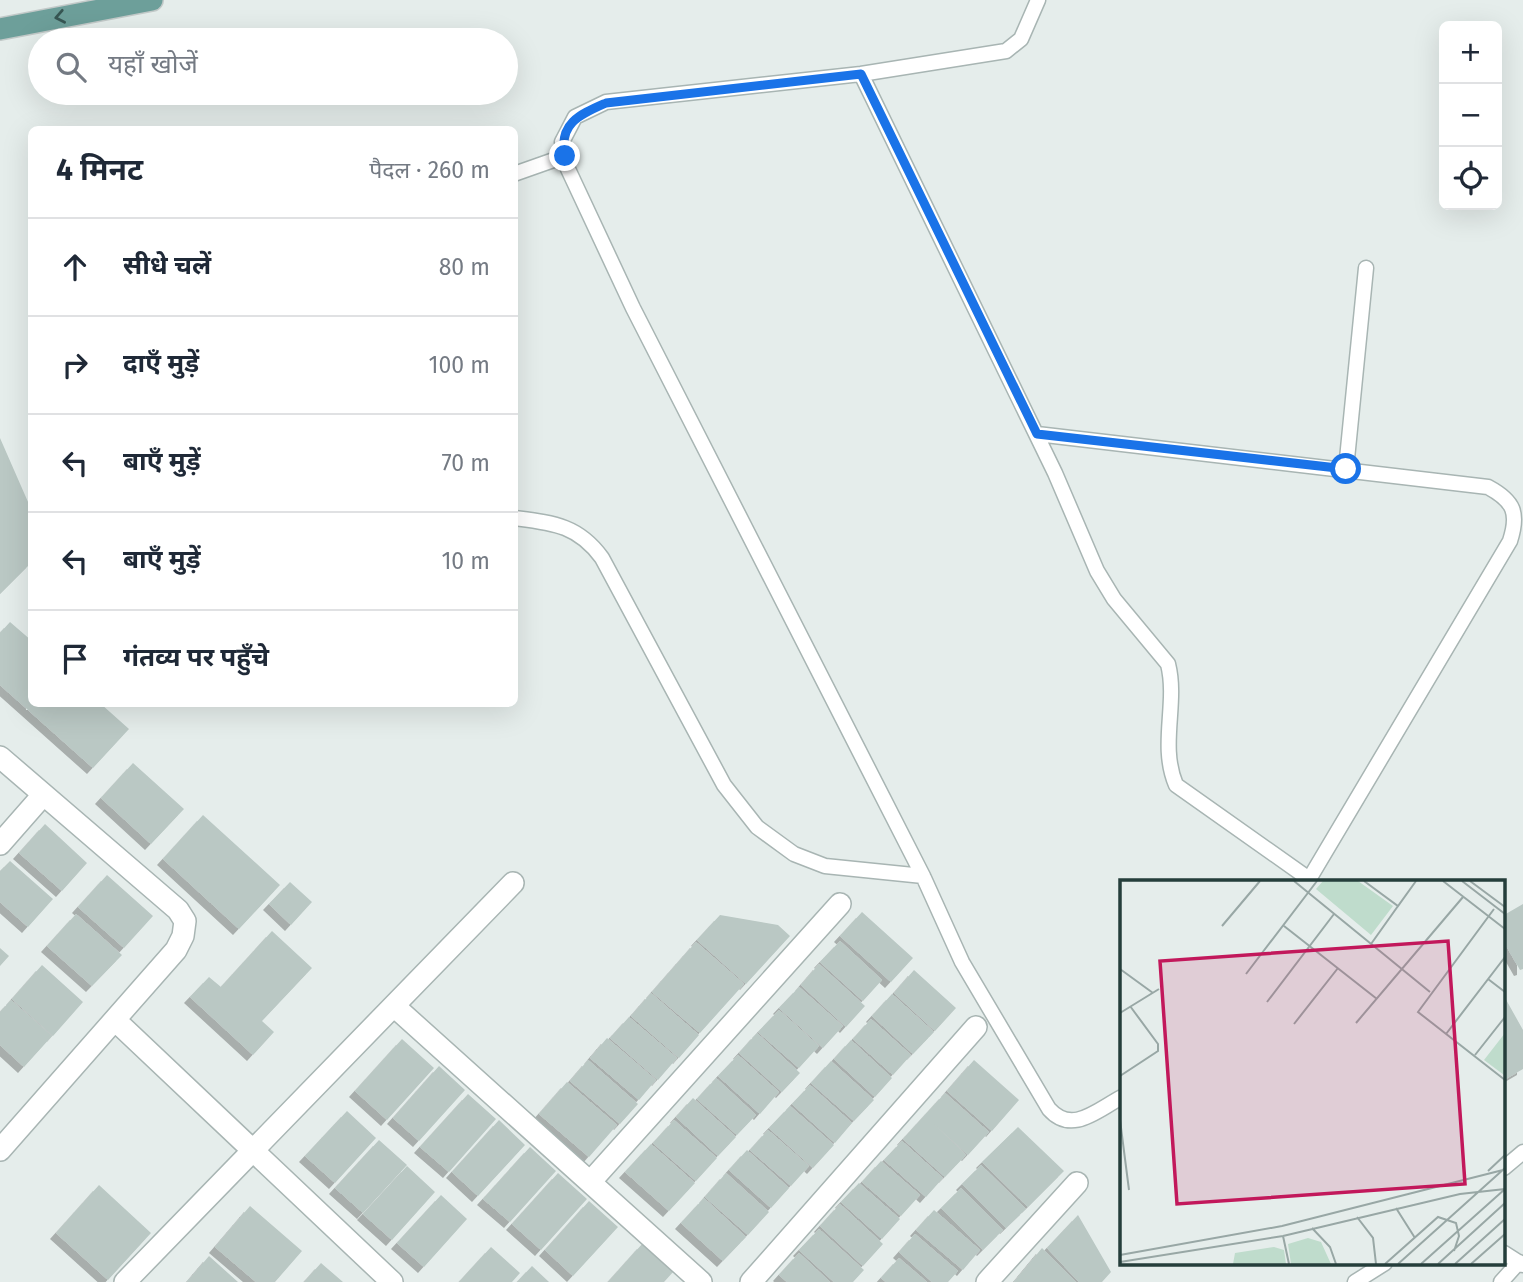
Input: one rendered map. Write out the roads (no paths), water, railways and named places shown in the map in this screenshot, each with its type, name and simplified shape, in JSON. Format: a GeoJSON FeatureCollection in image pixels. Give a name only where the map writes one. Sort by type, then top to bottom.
{"type":"FeatureCollection","features":[{"type":"Feature","properties":{"kind":"main road"},"geometry":{"type":"LineString","coordinates":[[0,29],[152,0]]}},
{"type":"Feature","properties":{"kind":"street"},"geometry":{"type":"LineString","coordinates":[[0,757],[178,910],[185,921],[183,936],[176,950],[0,1150]]}},
{"type":"Feature","properties":{"kind":"street"},"geometry":{"type":"LineString","coordinates":[[0,844],[43,795]]}},
{"type":"Feature","properties":{"kind":"street"},"geometry":{"type":"LineString","coordinates":[[125,1282],[513,883]]}},
{"type":"Feature","properties":{"kind":"street"},"geometry":{"type":"LineString","coordinates":[[592,1180],[840,904]]}},
{"type":"Feature","properties":{"kind":"street"},"geometry":{"type":"LineString","coordinates":[[394,1006],[592,1180],[701,1282]]}},
{"type":"Feature","properties":{"kind":"street"},"geometry":{"type":"LineString","coordinates":[[115,1020],[392,1282]]}},
{"type":"Feature","properties":{"kind":"street"},"geometry":{"type":"LineString","coordinates":[[751,1282],[976,1027]]}},
{"type":"Feature","properties":{"kind":"street"},"geometry":{"type":"LineString","coordinates":[[987,1282],[1077,1183]]}},
{"type":"Feature","properties":{"kind":"lane"},"geometry":{"type":"LineString","coordinates":[[1038,0],[1021,39],[1006,51],[861,74],[606,103],[575,117],[562,142],[568,169],[633,308],[923,876],[962,962],[1049,1109],[1059,1120],[1071,1123],[1120,1098]]}},
{"type":"Feature","properties":{"kind":"lane"},"geometry":{"type":"LineString","coordinates":[[861,74],[1037,434],[1097,571],[1114,599],[1168,664],[1172,676],[1167,747],[1176,785],[1308,880],[1510,541],[1523,508]]}},
{"type":"Feature","properties":{"kind":"lane"},"geometry":{"type":"LineString","coordinates":[[518,173],[565,156]]}},
{"type":"Feature","properties":{"kind":"lane"},"geometry":{"type":"LineString","coordinates":[[1346,469],[1366,268]]}},
{"type":"Feature","properties":{"kind":"lane"},"geometry":{"type":"LineString","coordinates":[[1037,434],[1488,487],[1506,497],[1514,507],[1516,523]]}},
{"type":"Feature","properties":{"kind":"lane"},"geometry":{"type":"LineString","coordinates":[[518,519],[543,522],[587,538],[601,558],[724,785],[757,827],[794,854],[825,866],[923,876]]}},
{"type":"Feature","properties":{"kind":"lane"},"geometry":{"type":"LineString","coordinates":[[1506,1166],[1523,1152]]}},
{"type":"Feature","properties":{"kind":"lane"},"geometry":{"type":"LineString","coordinates":[[1501,1282],[1521,1264],[1506,1254]]}},
{"type":"Feature","properties":{"kind":"lane"},"geometry":{"type":"LineString","coordinates":[[1356,1282],[1383,1264]]}}]}
